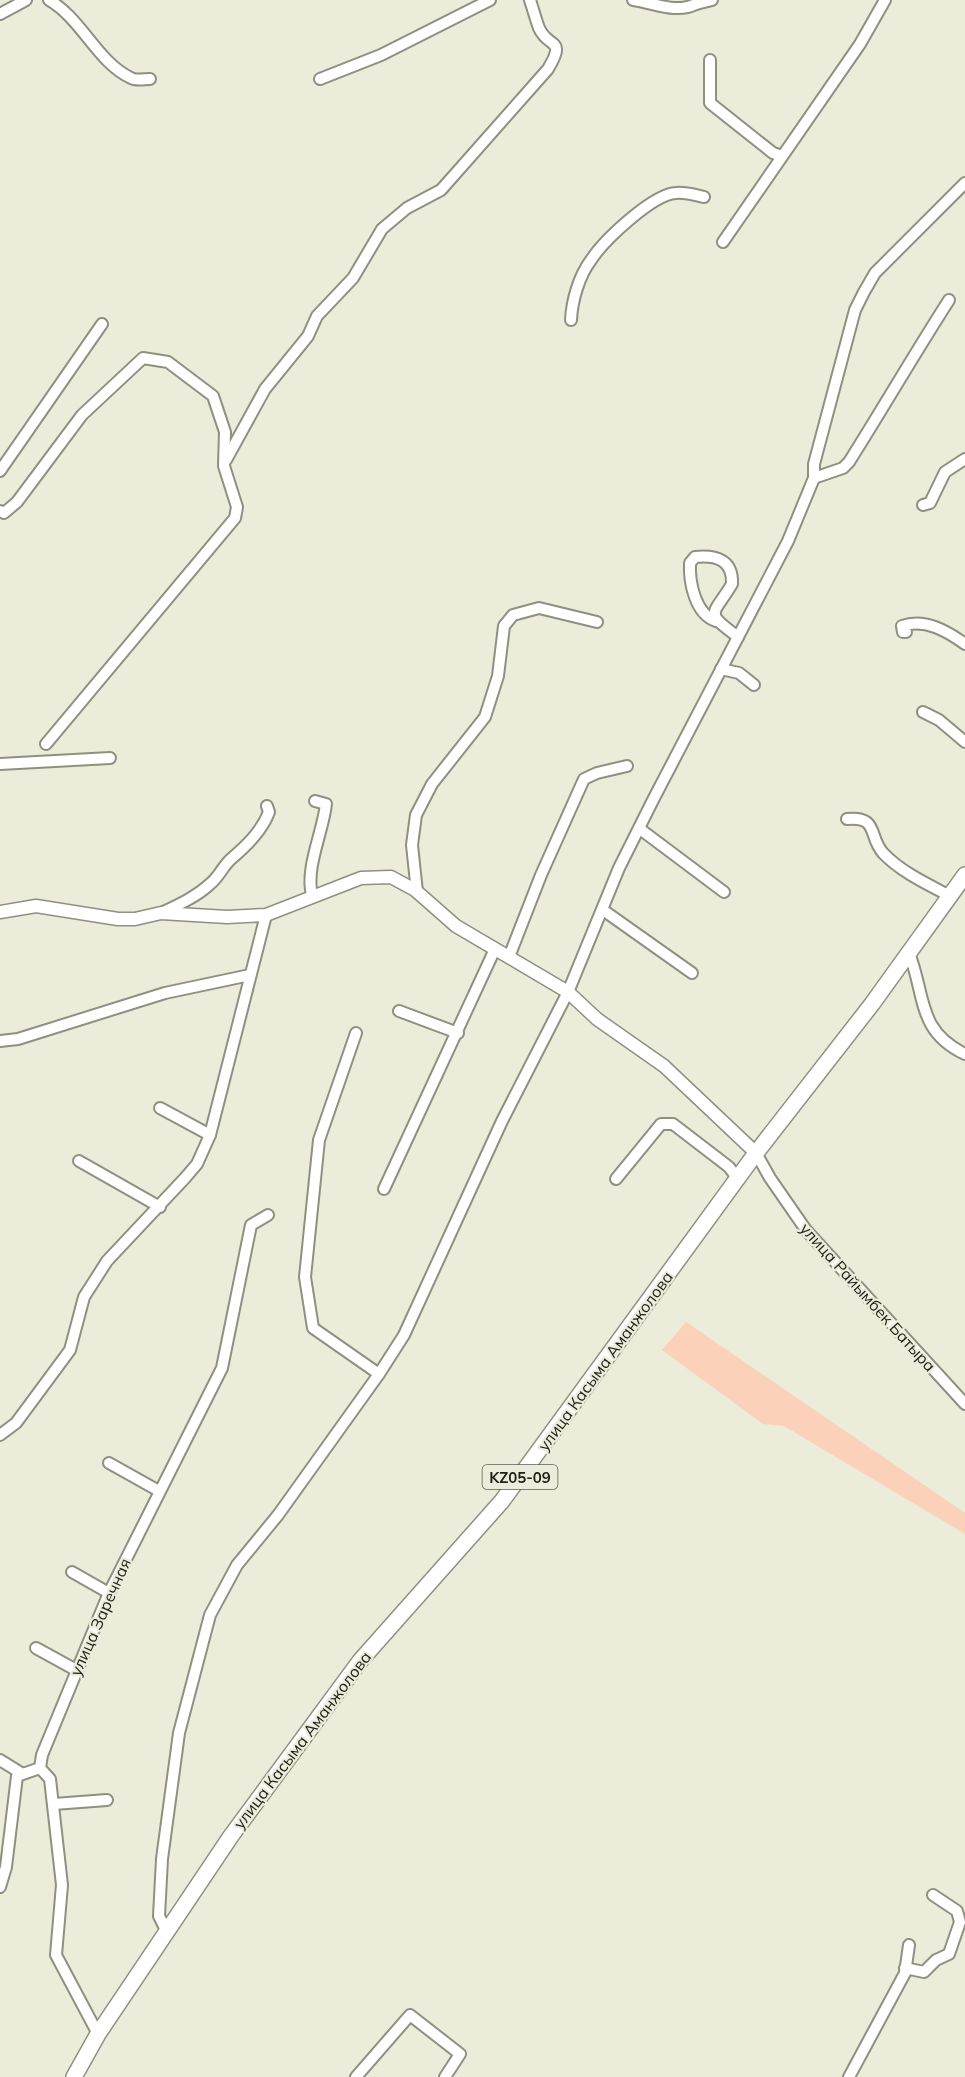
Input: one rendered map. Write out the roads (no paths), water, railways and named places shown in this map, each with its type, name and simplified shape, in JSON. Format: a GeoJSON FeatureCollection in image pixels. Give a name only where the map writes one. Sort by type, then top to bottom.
{"type":"FeatureCollection","features":[{"type":"Feature","properties":{"kind":"main road","name":"улица Касыма Аманжолова"},"geometry":{"type":"LineString","coordinates":[[74,2077],[98,2034],[231,1836],[360,1660],[502,1500],[756,1153],[909,953],[965,875]]}},
{"type":"Feature","properties":{"kind":"street"},"geometry":{"type":"LineString","coordinates":[[0,14],[26,0]]}},
{"type":"Feature","properties":{"kind":"street"},"geometry":{"type":"LineString","coordinates":[[49,0],[71,19],[114,67],[133,80],[150,79]]}},
{"type":"Feature","properties":{"kind":"street"},"geometry":{"type":"LineString","coordinates":[[321,79],[381,55],[490,0]]}},
{"type":"Feature","properties":{"kind":"street"},"geometry":{"type":"LineString","coordinates":[[225,461],[265,389],[301,345],[317,316],[353,278],[382,229],[407,208],[441,190],[548,69],[557,54],[556,48],[540,30],[530,0]]}},
{"type":"Feature","properties":{"kind":"street"},"geometry":{"type":"LineString","coordinates":[[633,0],[674,9],[685,9],[696,2],[712,0]]}},
{"type":"Feature","properties":{"kind":"street"},"geometry":{"type":"LineString","coordinates":[[723,242],[860,44],[885,0]]}},
{"type":"Feature","properties":{"kind":"street"},"geometry":{"type":"LineString","coordinates":[[710,60],[710,103],[773,153],[782,156]]}},
{"type":"Feature","properties":{"kind":"street"},"geometry":{"type":"LineString","coordinates":[[167,1932],[159,1916],[162,1860],[178,1744],[210,1615],[237,1565],[278,1515],[379,1374],[404,1335],[502,1121],[568,992],[640,829],[788,542],[814,478],[814,464],[855,310],[875,273],[965,183]]}},
{"type":"Feature","properties":{"kind":"street"},"geometry":{"type":"LineString","coordinates":[[571,320],[576,292],[591,258],[639,212],[661,197],[676,193],[704,197]]}},
{"type":"Feature","properties":{"kind":"street"},"geometry":{"type":"LineString","coordinates":[[814,478],[843,468],[849,462],[909,366],[934,319],[949,300]]}},
{"type":"Feature","properties":{"kind":"street"},"geometry":{"type":"LineString","coordinates":[[0,471],[102,324]]}},
{"type":"Feature","properties":{"kind":"street"},"geometry":{"type":"LineString","coordinates":[[0,511],[4,513],[17,502],[82,415],[143,358],[168,362],[213,396],[225,432],[224,466],[237,507],[235,518],[46,744]]}},
{"type":"Feature","properties":{"kind":"street"},"geometry":{"type":"LineString","coordinates":[[923,506],[930,503],[945,472],[965,459]]}},
{"type":"Feature","properties":{"kind":"street"},"geometry":{"type":"LineString","coordinates":[[716,621],[714,607],[732,584],[732,570],[723,561],[705,556],[695,557],[690,563],[694,596],[703,611],[716,621],[738,637]]}},
{"type":"Feature","properties":{"kind":"street"},"geometry":{"type":"LineString","coordinates":[[417,892],[412,845],[416,815],[432,784],[485,717],[498,676],[504,626],[513,615],[539,608],[597,622]]}},
{"type":"Feature","properties":{"kind":"street"},"geometry":{"type":"LineString","coordinates":[[906,632],[903,632],[902,626],[915,621],[942,629],[965,644]]}},
{"type":"Feature","properties":{"kind":"street"},"geometry":{"type":"LineString","coordinates":[[722,669],[739,673],[754,685]]}},
{"type":"Feature","properties":{"kind":"street"},"geometry":{"type":"LineString","coordinates":[[923,712],[939,720],[965,742]]}},
{"type":"Feature","properties":{"kind":"street"},"geometry":{"type":"LineString","coordinates":[[0,764],[110,758]]}},
{"type":"Feature","properties":{"kind":"street"},"geometry":{"type":"LineString","coordinates":[[509,957],[541,875],[584,779],[597,773],[627,766]]}},
{"type":"Feature","properties":{"kind":"street"},"geometry":{"type":"LineString","coordinates":[[312,895],[309,886],[324,827],[326,804],[315,801]]}},
{"type":"Feature","properties":{"kind":"street"},"geometry":{"type":"LineString","coordinates":[[161,913],[194,896],[219,876],[229,860],[244,850],[266,820],[269,812],[267,806]]}},
{"type":"Feature","properties":{"kind":"street"},"geometry":{"type":"LineString","coordinates":[[847,819],[859,818],[868,822],[881,851],[898,866],[950,896]]}},
{"type":"Feature","properties":{"kind":"street"},"geometry":{"type":"LineString","coordinates":[[640,829],[724,892]]}},
{"type":"Feature","properties":{"kind":"street","name":"улица Райымбек Батыра"},"geometry":{"type":"LineString","coordinates":[[0,912],[36,906],[118,919],[135,919],[161,913],[226,917],[266,915],[312,895],[361,878],[378,875],[391,877],[417,892],[456,926],[568,992],[597,1019],[664,1066],[756,1153],[770,1178],[806,1230],[965,1404]]}},
{"type":"Feature","properties":{"kind":"street"},"geometry":{"type":"LineString","coordinates":[[603,910],[692,973]]}},
{"type":"Feature","properties":{"kind":"street"},"geometry":{"type":"LineString","coordinates":[[0,1435],[16,1423],[70,1350],[84,1297],[107,1261],[160,1207],[196,1164],[210,1135],[266,915]]}},
{"type":"Feature","properties":{"kind":"street"},"geometry":{"type":"LineString","coordinates":[[384,1189],[495,949]]}},
{"type":"Feature","properties":{"kind":"street"},"geometry":{"type":"LineString","coordinates":[[909,953],[930,1025],[937,1037],[965,1054]]}},
{"type":"Feature","properties":{"kind":"street"},"geometry":{"type":"LineString","coordinates":[[0,1041],[18,1039],[165,993],[250,975]]}},
{"type":"Feature","properties":{"kind":"street"},"geometry":{"type":"LineString","coordinates":[[399,1011],[458,1033]]}},
{"type":"Feature","properties":{"kind":"street"},"geometry":{"type":"LineString","coordinates":[[356,1033],[319,1140],[305,1277],[313,1328],[379,1374]]}},
{"type":"Feature","properties":{"kind":"street"},"geometry":{"type":"LineString","coordinates":[[160,1108],[210,1135]]}},
{"type":"Feature","properties":{"kind":"street"},"geometry":{"type":"LineString","coordinates":[[616,1179],[661,1124],[673,1124],[729,1167],[738,1179]]}},
{"type":"Feature","properties":{"kind":"street"},"geometry":{"type":"LineString","coordinates":[[79,1161],[160,1207]]}},
{"type":"Feature","properties":{"kind":"street","name":"улица Заречная"},"geometry":{"type":"LineString","coordinates":[[40,1768],[42,1755],[109,1593],[222,1368],[251,1225],[268,1215]]}},
{"type":"Feature","properties":{"kind":"street"},"geometry":{"type":"LineString","coordinates":[[109,1463],[159,1491]]}},
{"type":"Feature","properties":{"kind":"street"},"geometry":{"type":"LineString","coordinates":[[72,1572],[109,1593]]}},
{"type":"Feature","properties":{"kind":"street"},"geometry":{"type":"LineString","coordinates":[[36,1648],[76,1670]]}},
{"type":"Feature","properties":{"kind":"street"},"geometry":{"type":"LineString","coordinates":[[0,1760],[21,1773]]}},
{"type":"Feature","properties":{"kind":"street"},"geometry":{"type":"LineString","coordinates":[[0,1887],[6,1867],[18,1776],[40,1768],[50,1779],[62,1885],[56,1955],[98,2034]]}},
{"type":"Feature","properties":{"kind":"street"},"geometry":{"type":"LineString","coordinates":[[54,1804],[107,1800]]}},
{"type":"Feature","properties":{"kind":"street"},"geometry":{"type":"LineString","coordinates":[[905,1968],[924,1972],[936,1960],[949,1954],[960,1922],[957,1911],[933,1895]]}},
{"type":"Feature","properties":{"kind":"street"},"geometry":{"type":"LineString","coordinates":[[849,2077],[905,1968],[909,1945]]}},
{"type":"Feature","properties":{"kind":"street"},"geometry":{"type":"LineString","coordinates":[[356,2077],[410,2015],[460,2054],[445,2077]]}}]}
